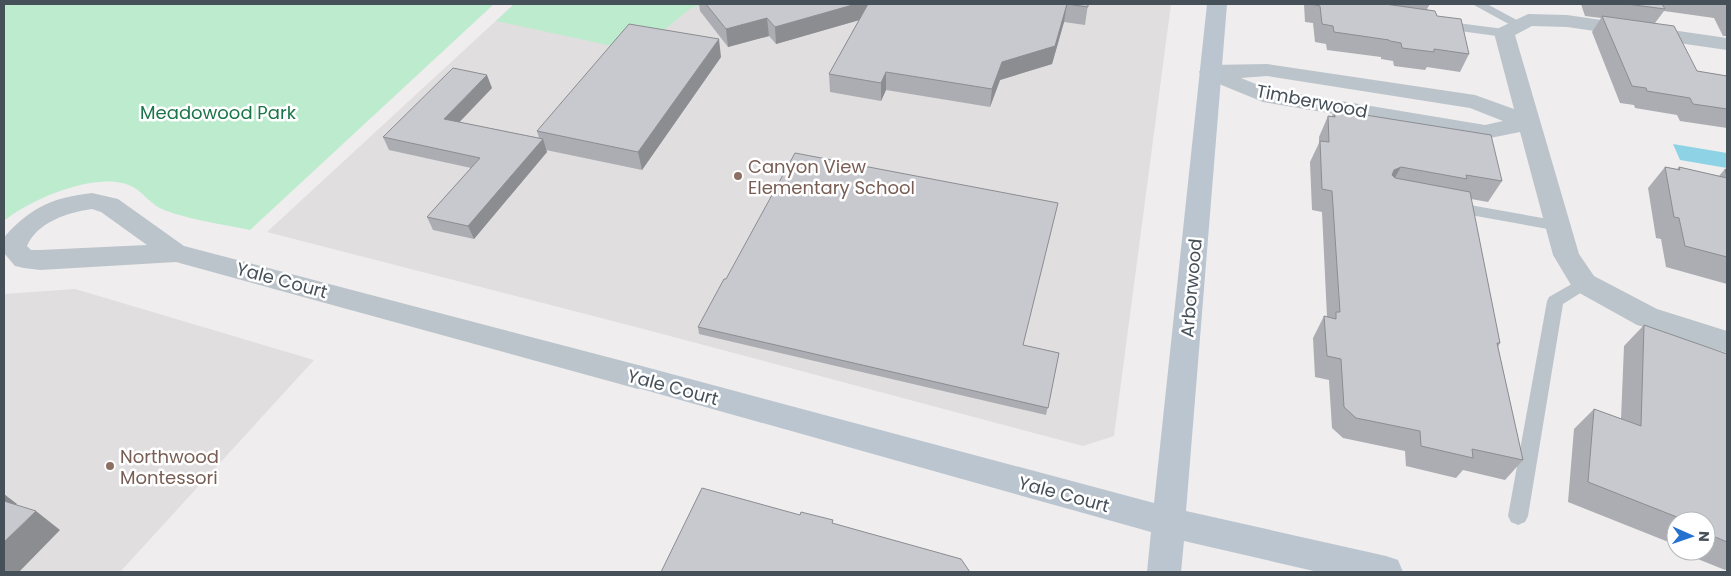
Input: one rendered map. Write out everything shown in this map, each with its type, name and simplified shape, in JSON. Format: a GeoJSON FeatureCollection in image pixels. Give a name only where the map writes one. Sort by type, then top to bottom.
{"type":"FeatureCollection","features":[{"type":"Feature","properties":{"kind":"street","name":"Arborwood"},"geometry":{"type":"LineString","coordinates":[[1164,572],[1217,4]]}},
{"type":"Feature","properties":{"kind":"street"},"geometry":{"type":"LineString","coordinates":[[1727,44],[1567,21],[1528,20],[1512,29],[1529,123],[1566,255],[1584,283],[1647,317],[1727,342]]}},
{"type":"Feature","properties":{"kind":"street","name":"Timberwood"},"geometry":{"type":"LineString","coordinates":[[1210,72],[1263,95],[1484,132],[1529,123]]}},
{"type":"Feature","properties":{"kind":"street","name":"Yale Court"},"geometry":{"type":"LineString","coordinates":[[176,253],[109,205],[92,201],[68,204],[41,216],[15,241],[14,248],[24,260],[176,253],[1169,522],[1386,572]]}},
{"type":"Feature","properties":{"kind":"lane"},"geometry":{"type":"LineString","coordinates":[[1478,4],[1512,29]]}},
{"type":"Feature","properties":{"kind":"lane"},"geometry":{"type":"LineString","coordinates":[[1428,23],[1512,29]]}},
{"type":"Feature","properties":{"kind":"lane"},"geometry":{"type":"LineString","coordinates":[[1438,204],[1559,226]]}},
{"type":"Feature","properties":{"kind":"lane"},"geometry":{"type":"LineString","coordinates":[[1518,516],[1555,301],[1584,283]]}},
{"type":"Feature","properties":{"kind":"shaded area","name":"Canyon View Elementary School"},"geometry":{"type":"Polygon","coordinates":[[[514,4],[1171,4],[1114,436],[1083,446],[636,327],[267,232],[514,4]]]}},
{"type":"Feature","properties":{"kind":"shaded area","name":"Northwood Montessori"},"geometry":{"type":"Polygon","coordinates":[[[75,289],[314,360],[120,572],[4,572],[4,294],[75,289]]]}},
{"type":"Feature","properties":{"kind":"green space","name":"Meadowood Park"},"geometry":{"type":"Polygon","coordinates":[[[4,4],[494,4],[250,230],[195,219],[164,210],[133,187],[119,182],[85,184],[66,189],[30,204],[4,221],[4,4]]]}},
{"type":"Feature","properties":{"kind":"green space"},"geometry":{"type":"Polygon","coordinates":[[[514,4],[705,4],[691,8],[647,44],[626,49],[496,21],[514,4]]]}},
{"type":"Feature","properties":{"kind":"water"},"geometry":{"type":"Polygon","coordinates":[[[1673,144],[1727,153],[1727,168],[1680,160],[1673,144]]]}},
{"type":"Feature","properties":{"kind":"building"},"geometry":{"type":"Polygon","coordinates":[[[706,4],[856,4],[775,27],[767,18],[726,29],[706,4]]]}},
{"type":"Feature","properties":{"kind":"building"},"geometry":{"type":"Polygon","coordinates":[[[868,4],[1067,4],[1055,46],[1002,62],[992,89],[886,72],[881,83],[829,74],[868,4]]]}},
{"type":"Feature","properties":{"kind":"building"},"geometry":{"type":"Polygon","coordinates":[[[1067,4],[1088,4],[1088,7],[1067,4]]]}},
{"type":"Feature","properties":{"kind":"building"},"geometry":{"type":"Polygon","coordinates":[[[1311,4],[1385,4],[1435,11],[1437,16],[1461,19],[1469,54],[1434,49],[1434,52],[1402,48],[1401,43],[1389,40],[1334,32],[1333,26],[1322,24],[1320,6],[1311,4]]]}},
{"type":"Feature","properties":{"kind":"building"},"geometry":{"type":"Polygon","coordinates":[[[1627,4],[1662,4],[1665,9],[1627,4]]]}},
{"type":"Feature","properties":{"kind":"building"},"geometry":{"type":"Polygon","coordinates":[[[1602,16],[1674,26],[1697,71],[1727,76],[1727,109],[1693,104],[1690,98],[1647,91],[1646,88],[1632,86],[1602,16]]]}},
{"type":"Feature","properties":{"kind":"building"},"geometry":{"type":"Polygon","coordinates":[[[629,24],[719,39],[638,152],[537,131],[629,24]]]}},
{"type":"Feature","properties":{"kind":"building"},"geometry":{"type":"Polygon","coordinates":[[[453,68],[487,75],[444,119],[543,139],[468,226],[427,217],[480,158],[383,137],[453,68]]]}},
{"type":"Feature","properties":{"kind":"building"},"geometry":{"type":"Polygon","coordinates":[[[1334,110],[1491,135],[1502,181],[1466,175],[1467,179],[1401,167],[1394,170],[1392,175],[1395,178],[1470,192],[1500,343],[1497,343],[1523,460],[1472,449],[1473,458],[1421,446],[1420,431],[1356,418],[1344,407],[1341,359],[1327,356],[1324,316],[1336,319],[1336,312],[1340,312],[1332,191],[1322,189],[1320,141],[1329,142],[1328,116],[1335,117],[1334,110]]]}},
{"type":"Feature","properties":{"kind":"building"},"geometry":{"type":"Polygon","coordinates":[[[795,153],[1058,203],[1023,345],[1059,353],[1048,408],[698,327],[795,153]]]}},
{"type":"Feature","properties":{"kind":"building"},"geometry":{"type":"Polygon","coordinates":[[[1665,167],[1680,170],[1679,167],[1727,178],[1727,257],[1685,246],[1679,218],[1674,217],[1665,167]]]}},
{"type":"Feature","properties":{"kind":"building"},"geometry":{"type":"Polygon","coordinates":[[[1644,325],[1727,354],[1727,542],[1716,537],[1716,511],[1666,511],[1666,513],[1588,482],[1594,409],[1641,426],[1644,325]]]}},
{"type":"Feature","properties":{"kind":"building"},"geometry":{"type":"Polygon","coordinates":[[[702,488],[800,515],[801,512],[833,520],[832,523],[961,559],[970,572],[661,572],[702,488]]]}},
{"type":"Feature","properties":{"kind":"building"},"geometry":{"type":"Polygon","coordinates":[[[4,501],[36,511],[4,542],[4,501]]]}},
{"type":"Feature","properties":{"kind":"place","name":"Canyon View Elementary School"},"geometry":{"type":"Point","coordinates":[738,176]}},
{"type":"Feature","properties":{"kind":"place","name":"Northwood Montessori"},"geometry":{"type":"Point","coordinates":[110,466]}}]}
